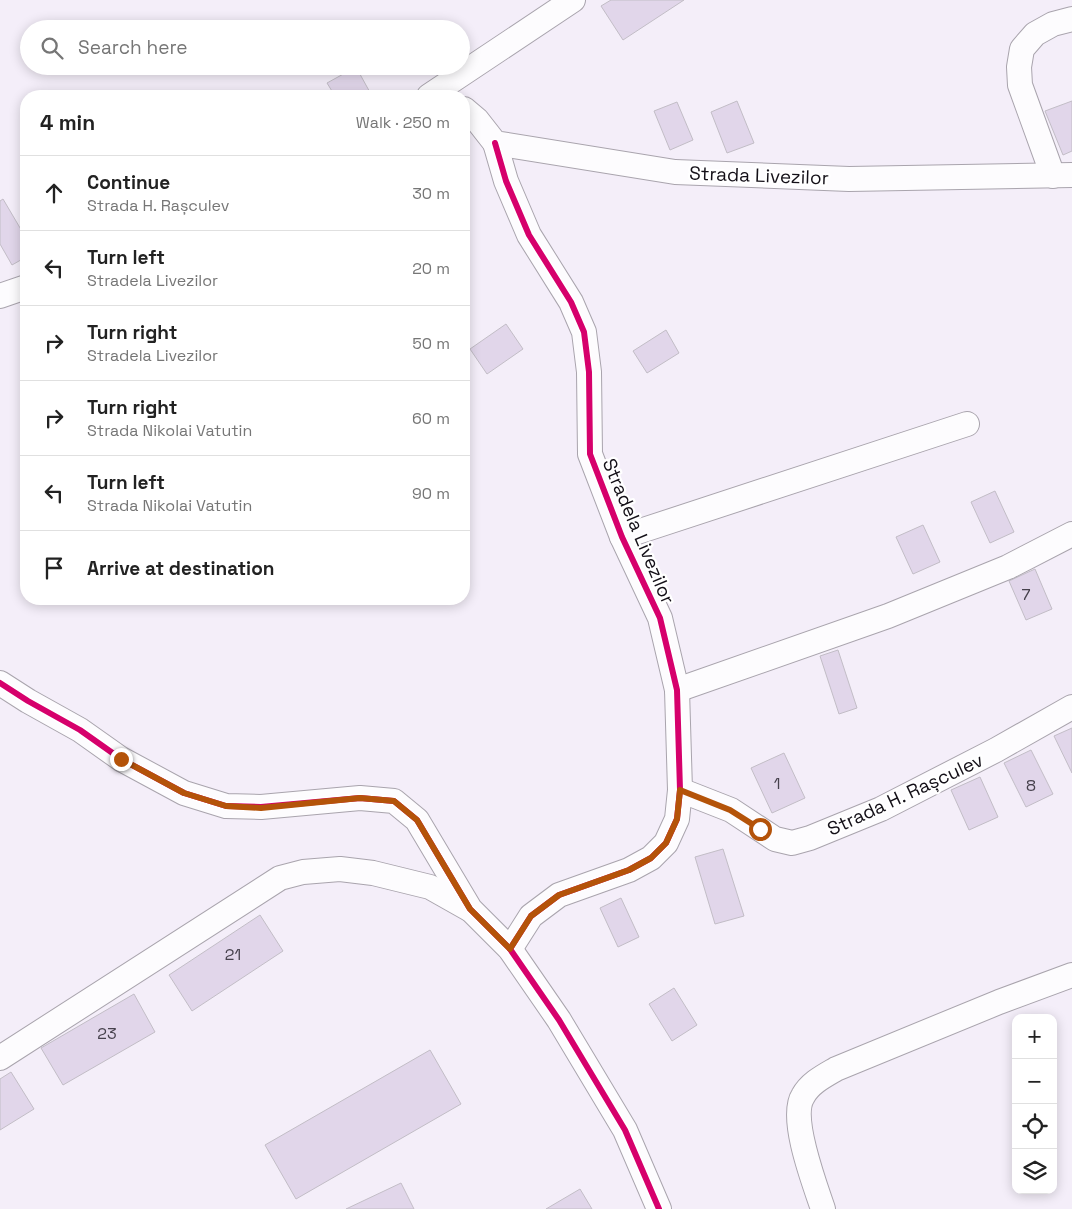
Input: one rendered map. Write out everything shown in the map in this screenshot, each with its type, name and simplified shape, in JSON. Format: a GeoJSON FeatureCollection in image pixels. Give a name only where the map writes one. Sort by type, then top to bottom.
{"type":"FeatureCollection","features":[{"type":"Feature","properties":{"kind":"street"},"geometry":{"type":"LineString","coordinates":[[470,70],[573,0]]}},
{"type":"Feature","properties":{"kind":"street"},"geometry":{"type":"LineString","coordinates":[[1062,176],[1020,85],[1019,67],[1022,49],[1035,34],[1053,24],[1072,19]]}},
{"type":"Feature","properties":{"kind":"street"},"geometry":{"type":"LineString","coordinates":[[440,90],[462,75]]}},
{"type":"Feature","properties":{"kind":"street"},"geometry":{"type":"LineString","coordinates":[[470,114],[478,120],[495,144]]}},
{"type":"Feature","properties":{"kind":"street","name":"Strada Livezilor"},"geometry":{"type":"LineString","coordinates":[[495,144],[675,172],[850,179],[1062,176]]}},
{"type":"Feature","properties":{"kind":"street","name":"Stradela Livezilor"},"geometry":{"type":"LineString","coordinates":[[495,144],[506,181],[529,235],[571,302],[584,332],[589,372],[590,454],[622,537],[660,618],[677,690],[680,790],[677,819],[666,843],[651,858],[629,870],[559,895],[531,916],[510,949]]}},
{"type":"Feature","properties":{"kind":"street"},"geometry":{"type":"LineString","coordinates":[[0,296],[20,289]]}},
{"type":"Feature","properties":{"kind":"street","name":"Stradela Livezilor"},"geometry":{"type":"LineString","coordinates":[[622,537],[967,424]]}},
{"type":"Feature","properties":{"kind":"street"},"geometry":{"type":"LineString","coordinates":[[677,690],[888,616],[1008,567],[1072,534]]}},
{"type":"Feature","properties":{"kind":"street"},"geometry":{"type":"LineString","coordinates":[[0,683],[80,730],[121,759],[184,793],[226,806],[261,808],[360,798],[394,801],[417,820],[470,909],[510,949],[559,1020],[625,1130],[659,1209]]}},
{"type":"Feature","properties":{"kind":"street","name":"Strada H. Rașculev"},"geometry":{"type":"LineString","coordinates":[[680,790],[730,810],[775,838],[792,843],[810,838],[881,809],[996,750],[1072,708]]}},
{"type":"Feature","properties":{"kind":"street"},"geometry":{"type":"LineString","coordinates":[[0,1058],[280,878],[303,872],[340,869],[373,873],[430,887],[470,909]]}},
{"type":"Feature","properties":{"kind":"street"},"geometry":{"type":"LineString","coordinates":[[823,1209],[802,1142],[799,1116],[802,1096],[816,1080],[836,1069],[999,1002],[1072,975]]}},
{"type":"Feature","properties":{"kind":"building"},"geometry":{"type":"Polygon","coordinates":[[[611,0],[684,0],[623,40],[601,6],[611,0]]]}},
{"type":"Feature","properties":{"kind":"building"},"geometry":{"type":"Polygon","coordinates":[[[342,75],[360,75],[369,90],[331,90],[327,83],[342,75]]]}},
{"type":"Feature","properties":{"kind":"building"},"geometry":{"type":"Polygon","coordinates":[[[737,101],[754,143],[727,153],[711,112],[737,101]]]}},
{"type":"Feature","properties":{"kind":"building"},"geometry":{"type":"Polygon","coordinates":[[[1072,101],[1072,151],[1063,155],[1045,111],[1072,101]]]}},
{"type":"Feature","properties":{"kind":"building"},"geometry":{"type":"Polygon","coordinates":[[[677,102],[693,140],[670,150],[654,111],[677,102]]]}},
{"type":"Feature","properties":{"kind":"building"},"geometry":{"type":"Polygon","coordinates":[[[3,199],[20,228],[20,260],[12,265],[0,244],[0,201],[3,199]]]}},
{"type":"Feature","properties":{"kind":"building"},"geometry":{"type":"Polygon","coordinates":[[[506,324],[523,349],[487,374],[470,349],[506,324]]]}},
{"type":"Feature","properties":{"kind":"building"},"geometry":{"type":"Polygon","coordinates":[[[666,330],[679,353],[647,373],[633,351],[666,330]]]}},
{"type":"Feature","properties":{"kind":"building"},"geometry":{"type":"Polygon","coordinates":[[[995,491],[1014,532],[990,543],[971,502],[995,491]]]}},
{"type":"Feature","properties":{"kind":"building"},"geometry":{"type":"Polygon","coordinates":[[[923,525],[940,562],[913,574],[896,537],[923,525]]]}},
{"type":"Feature","properties":{"kind":"building"},"geometry":{"type":"Polygon","coordinates":[[[1035,569],[1052,609],[1026,620],[1009,581],[1035,569]]]}},
{"type":"Feature","properties":{"kind":"building"},"geometry":{"type":"Polygon","coordinates":[[[838,650],[857,708],[839,714],[820,656],[838,650]]]}},
{"type":"Feature","properties":{"kind":"building"},"geometry":{"type":"Polygon","coordinates":[[[1072,728],[1072,773],[1054,736],[1072,728]]]}},
{"type":"Feature","properties":{"kind":"building"},"geometry":{"type":"Polygon","coordinates":[[[1031,750],[1053,794],[1026,807],[1004,763],[1031,750]]]}},
{"type":"Feature","properties":{"kind":"building"},"geometry":{"type":"Polygon","coordinates":[[[784,753],[805,798],[772,813],[751,768],[784,753]]]}},
{"type":"Feature","properties":{"kind":"building"},"geometry":{"type":"Polygon","coordinates":[[[980,777],[998,817],[969,830],[951,790],[980,777]]]}},
{"type":"Feature","properties":{"kind":"building"},"geometry":{"type":"Polygon","coordinates":[[[723,849],[744,916],[715,924],[695,857],[723,849]]]}},
{"type":"Feature","properties":{"kind":"building"},"geometry":{"type":"Polygon","coordinates":[[[621,898],[639,937],[618,947],[600,908],[621,898]]]}},
{"type":"Feature","properties":{"kind":"building"},"geometry":{"type":"Polygon","coordinates":[[[260,915],[283,951],[192,1011],[169,975],[260,915]]]}},
{"type":"Feature","properties":{"kind":"building"},"geometry":{"type":"Polygon","coordinates":[[[674,988],[697,1025],[672,1041],[649,1004],[674,988]]]}},
{"type":"Feature","properties":{"kind":"building"},"geometry":{"type":"Polygon","coordinates":[[[134,994],[155,1032],[63,1085],[41,1048],[134,994]]]}},
{"type":"Feature","properties":{"kind":"building"},"geometry":{"type":"Polygon","coordinates":[[[430,1050],[461,1104],[296,1199],[265,1145],[430,1050]]]}},
{"type":"Feature","properties":{"kind":"building"},"geometry":{"type":"Polygon","coordinates":[[[11,1072],[34,1109],[0,1130],[0,1079],[11,1072]]]}},
{"type":"Feature","properties":{"kind":"building"},"geometry":{"type":"Polygon","coordinates":[[[401,1183],[414,1209],[346,1209],[401,1183]]]}},
{"type":"Feature","properties":{"kind":"building"},"geometry":{"type":"Polygon","coordinates":[[[580,1189],[592,1209],[546,1209],[580,1189]]]}},
{"type":"Feature","properties":{"kind":"cycle path"},"geometry":{"type":"LineString","coordinates":[[495,143],[506,181],[529,235],[571,302],[584,332],[589,372],[590,454],[622,537],[660,618],[677,690],[680,790],[677,819],[666,843],[651,858],[629,870],[559,895],[531,916],[510,949]]}},
{"type":"Feature","properties":{"kind":"cycle path"},"geometry":{"type":"LineString","coordinates":[[0,683],[80,730],[121,759],[184,793],[226,806],[261,807],[360,798],[394,801],[417,820],[470,909],[510,949],[559,1020],[625,1130],[659,1209]]}},
{"type":"Feature","properties":{"kind":"route"},"geometry":{"type":"LineString","coordinates":[[121,759],[184,793],[226,806],[261,808],[360,798],[394,801],[417,820],[470,909],[510,949],[531,916],[559,895],[629,870],[651,858],[666,843],[677,819],[680,790],[730,810],[760,829]]}}]}
